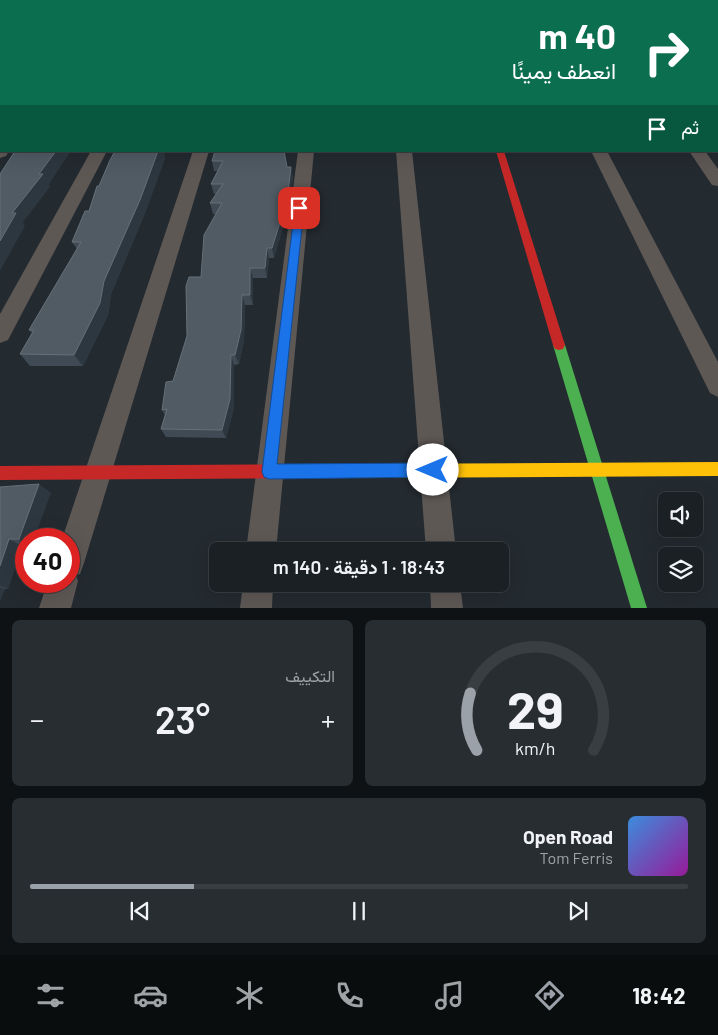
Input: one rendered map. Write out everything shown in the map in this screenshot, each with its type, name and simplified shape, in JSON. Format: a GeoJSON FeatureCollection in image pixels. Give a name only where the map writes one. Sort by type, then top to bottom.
{"type":"FeatureCollection","features":[{"type":"Feature","properties":{"kind":"street"},"geometry":{"type":"LineString","coordinates":[[0,334],[98,152]]}},
{"type":"Feature","properties":{"kind":"street"},"geometry":{"type":"LineString","coordinates":[[80,528],[202,152]]}},
{"type":"Feature","properties":{"kind":"street"},"geometry":{"type":"LineString","coordinates":[[262,542],[306,152]]}},
{"type":"Feature","properties":{"kind":"street"},"geometry":{"type":"LineString","coordinates":[[404,152],[440,542]]}},
{"type":"Feature","properties":{"kind":"street"},"geometry":{"type":"LineString","coordinates":[[500,152],[639,608]]}},
{"type":"Feature","properties":{"kind":"street"},"geometry":{"type":"LineString","coordinates":[[600,152],[718,386]]}},
{"type":"Feature","properties":{"kind":"street"},"geometry":{"type":"LineString","coordinates":[[697,152],[718,181]]}},
{"type":"Feature","properties":{"kind":"street"},"geometry":{"type":"LineString","coordinates":[[0,474],[718,468]]}},
{"type":"Feature","properties":{"kind":"street"},"geometry":{"type":"LineString","coordinates":[[256,608],[257,592]]}},
{"type":"Feature","properties":{"kind":"street"},"geometry":{"type":"LineString","coordinates":[[446,592],[447,608]]}},
{"type":"Feature","properties":{"kind":"street"},"geometry":{"type":"LineString","coordinates":[[55,608],[59,593]]}},
{"type":"Feature","properties":{"kind":"building"},"geometry":{"type":"Polygon","coordinates":[[[14,152],[55,152],[39,174],[43,174],[12,213],[16,213],[0,241],[0,174],[14,152]]]}},
{"type":"Feature","properties":{"kind":"building"},"geometry":{"type":"Polygon","coordinates":[[[114,152],[158,152],[140,200],[104,281],[100,303],[74,355],[20,354],[34,330],[29,330],[81,242],[72,242],[85,211],[89,211],[97,186],[99,186],[114,152]]]}},
{"type":"Feature","properties":{"kind":"building"},"geometry":{"type":"Polygon","coordinates":[[[215,152],[284,152],[287,167],[291,167],[287,200],[272,248],[267,248],[265,268],[250,268],[250,295],[242,295],[241,330],[235,355],[231,355],[230,399],[222,430],[161,429],[167,409],[162,410],[166,382],[173,381],[187,336],[186,286],[189,277],[201,277],[204,235],[222,203],[210,203],[223,184],[211,184],[223,161],[212,161],[215,152]]]}},
{"type":"Feature","properties":{"kind":"building"},"geometry":{"type":"Polygon","coordinates":[[[39,484],[23,528],[15,528],[15,539],[9,539],[0,566],[0,487],[39,484]]]}},
{"type":"Feature","properties":{"kind":"traffic: fast"},"geometry":{"type":"LineString","coordinates":[[559,345],[639,608]]}},
{"type":"Feature","properties":{"kind":"traffic: slow"},"geometry":{"type":"LineString","coordinates":[[350,471],[718,469]]}},
{"type":"Feature","properties":{"kind":"traffic: jam"},"geometry":{"type":"LineString","coordinates":[[500,152],[559,345]]}},
{"type":"Feature","properties":{"kind":"traffic: jam"},"geometry":{"type":"LineString","coordinates":[[0,473],[350,471]]}},
{"type":"Feature","properties":{"kind":"route"},"geometry":{"type":"LineString","coordinates":[[299,208],[269,472],[433,470]]}}]}
